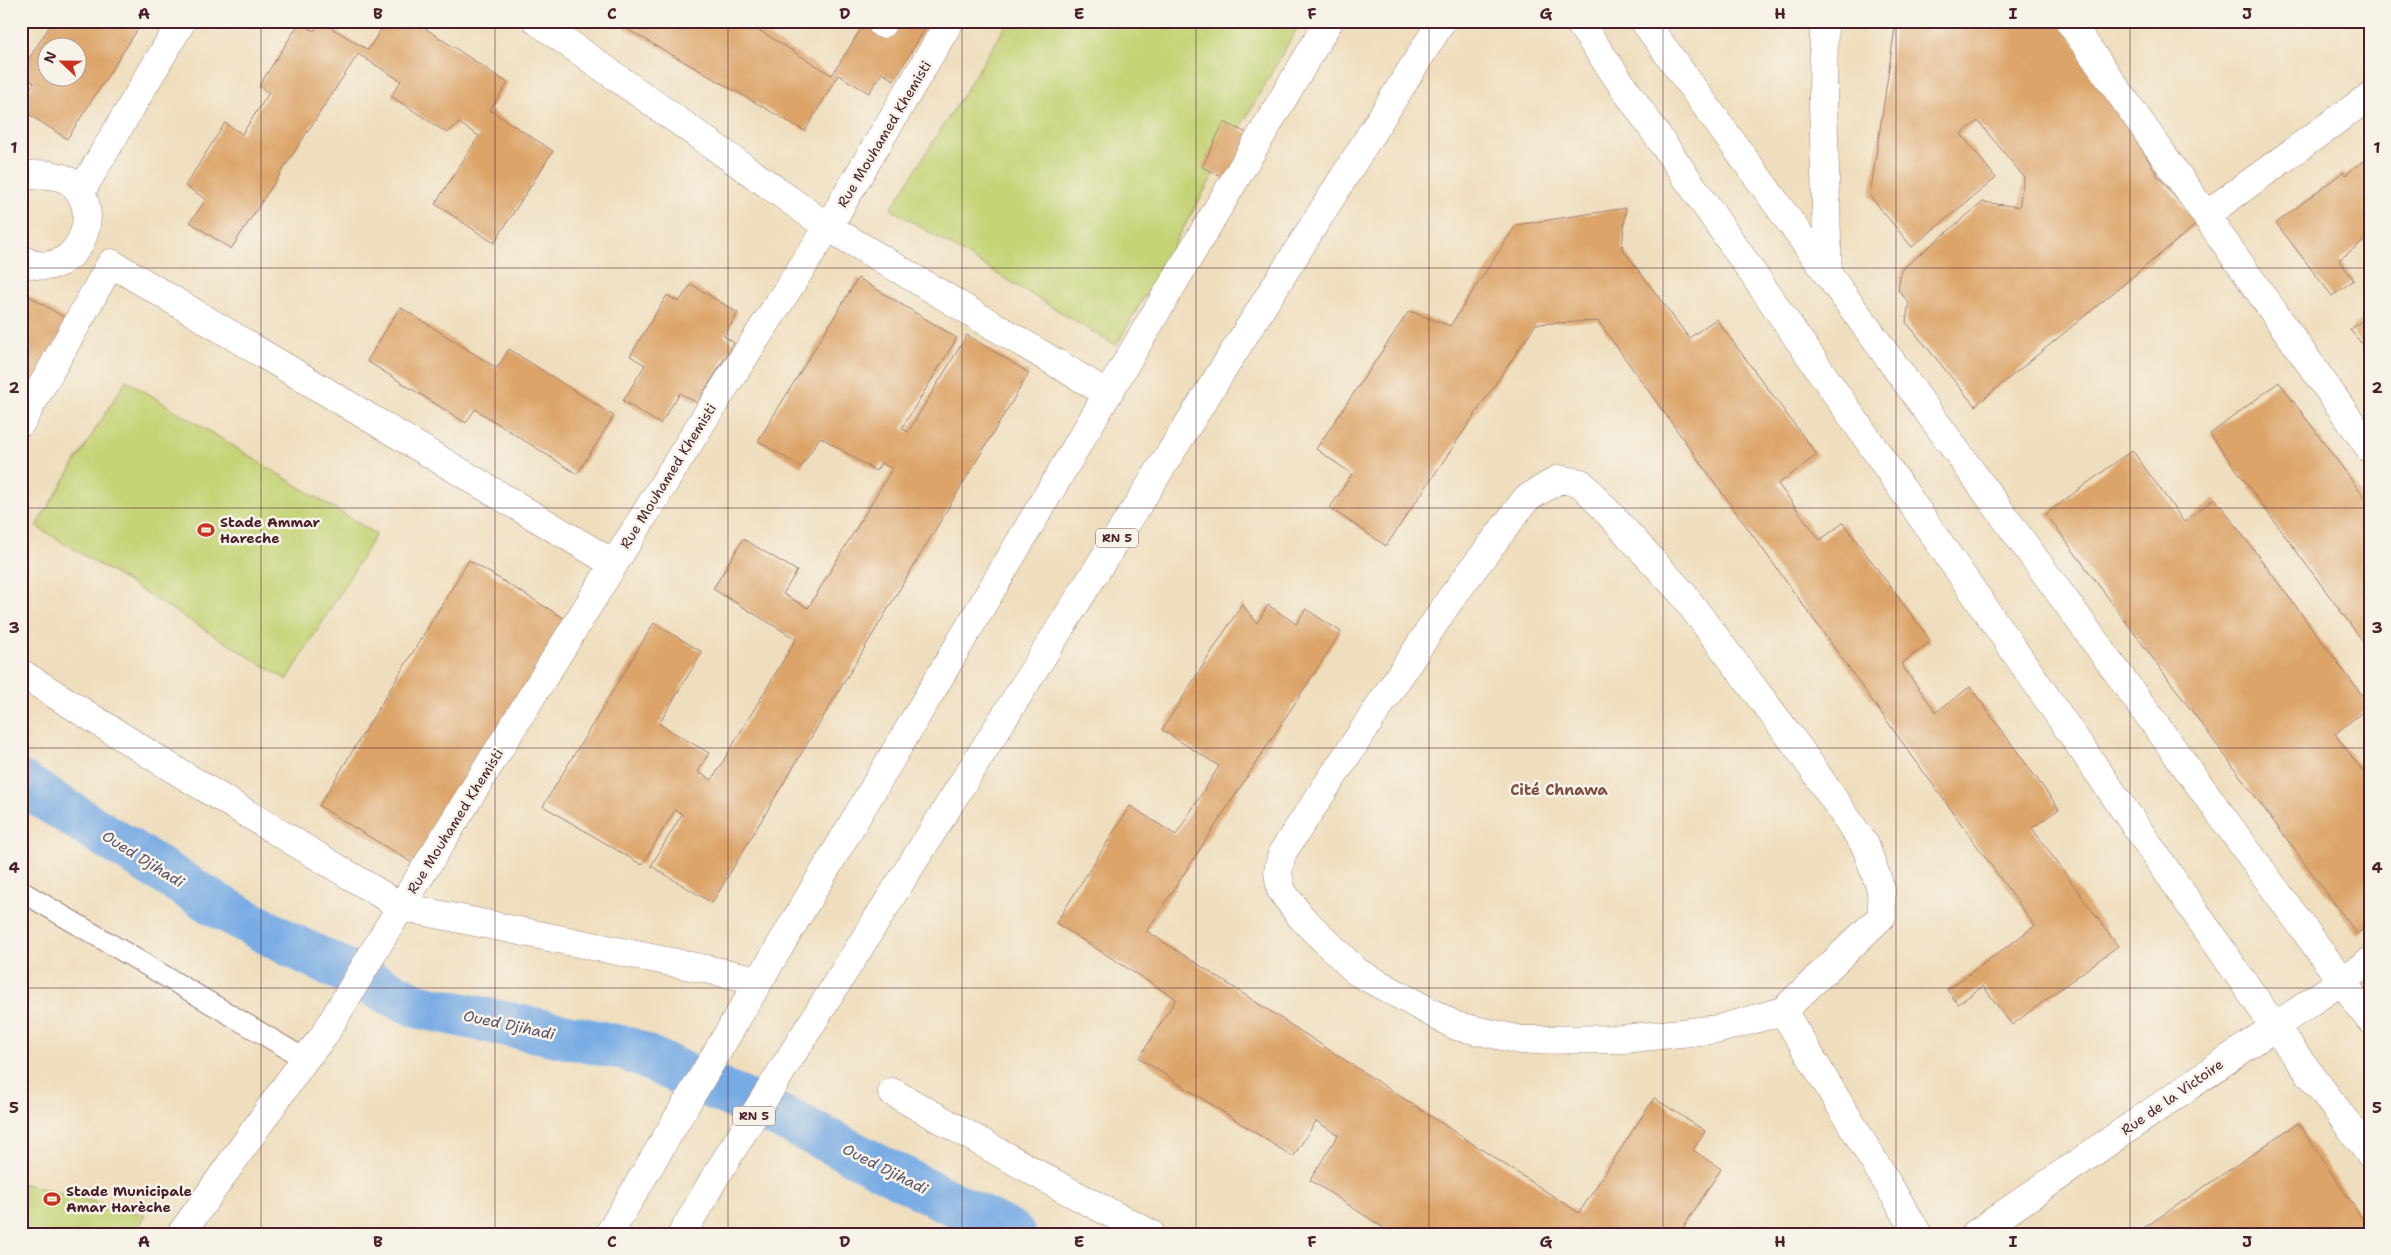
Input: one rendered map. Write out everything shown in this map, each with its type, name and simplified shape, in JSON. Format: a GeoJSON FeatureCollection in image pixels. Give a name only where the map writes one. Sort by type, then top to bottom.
{"type":"FeatureCollection","features":[{"type":"Feature","properties":{"kind":"street"},"geometry":{"type":"LineString","coordinates":[[80,193],[182,21]]}},
{"type":"Feature","properties":{"kind":"street"},"geometry":{"type":"LineString","coordinates":[[537,21],[828,228],[1108,394]]}},
{"type":"Feature","properties":{"kind":"street","name":"Rue Mouhamed Khemisti"},"geometry":{"type":"LineString","coordinates":[[305,1059],[324,1037],[386,931],[704,419],[828,228],[950,21]]}},
{"type":"Feature","properties":{"kind":"street"},"geometry":{"type":"LineString","coordinates":[[608,1234],[1329,21]]}},
{"type":"Feature","properties":{"kind":"street","name":"RN 5"},"geometry":{"type":"LineString","coordinates":[[686,1233],[715,1177],[1442,21]]}},
{"type":"Feature","properties":{"kind":"street"},"geometry":{"type":"LineString","coordinates":[[1578,21],[2274,1026],[2370,1154]]}},
{"type":"Feature","properties":{"kind":"street"},"geometry":{"type":"LineString","coordinates":[[1644,21],[2370,1020]]}},
{"type":"Feature","properties":{"kind":"street"},"geometry":{"type":"LineString","coordinates":[[1824,21],[1822,102],[1828,275]]}},
{"type":"Feature","properties":{"kind":"street"},"geometry":{"type":"LineString","coordinates":[[2069,21],[2207,214],[2370,449]]}},
{"type":"Feature","properties":{"kind":"street"},"geometry":{"type":"LineString","coordinates":[[2207,214],[2370,96]]}},
{"type":"Feature","properties":{"kind":"street"},"geometry":{"type":"LineString","coordinates":[[21,179],[40,173],[55,175],[69,182],[80,193],[87,209],[88,226],[82,242],[72,254],[58,262],[43,265],[21,259]]}},
{"type":"Feature","properties":{"kind":"street"},"geometry":{"type":"LineString","coordinates":[[82,242],[110,263],[614,564]]}},
{"type":"Feature","properties":{"kind":"street"},"geometry":{"type":"LineString","coordinates":[[21,424],[110,263]]}},
{"type":"Feature","properties":{"kind":"street"},"geometry":{"type":"LineString","coordinates":[[1559,479],[1582,483],[1682,593],[1800,750],[1865,846],[1882,890],[1882,916],[1783,1010],[1719,1029],[1623,1039],[1521,1040],[1456,1026],[1357,972],[1302,917],[1282,890],[1278,872],[1282,853],[1449,601],[1526,499],[1559,479]]}},
{"type":"Feature","properties":{"kind":"street"},"geometry":{"type":"LineString","coordinates":[[21,673],[170,767],[402,907],[759,980]]}},
{"type":"Feature","properties":{"kind":"street","name":"Rue de la Victoire"},"geometry":{"type":"LineString","coordinates":[[1975,1234],[2370,961]]}},
{"type":"Feature","properties":{"kind":"street"},"geometry":{"type":"LineString","coordinates":[[1783,1010],[1918,1234]]}},
{"type":"Feature","properties":{"kind":"street"},"geometry":{"type":"LineString","coordinates":[[185,1232],[305,1059]]}},
{"type":"Feature","properties":{"kind":"street"},"geometry":{"type":"LineString","coordinates":[[892,1092],[1066,1190],[1152,1234]]}},
{"type":"Feature","properties":{"kind":"lane"},"geometry":{"type":"LineString","coordinates":[[21,891],[305,1059]]}},
{"type":"Feature","properties":{"kind":"green space"},"geometry":{"type":"Polygon","coordinates":[[[1009,21],[1301,21],[1116,346],[891,209],[1009,21]]]}},
{"type":"Feature","properties":{"kind":"green space","name":"Stade Ammar Hareche"},"geometry":{"type":"Polygon","coordinates":[[[126,380],[376,534],[287,680],[36,526],[126,380]]]}},
{"type":"Feature","properties":{"kind":"green space","name":"Stade Municipale Amar Harèche"},"geometry":{"type":"Polygon","coordinates":[[[21,1183],[145,1215],[134,1234],[21,1234],[21,1183]]]}},
{"type":"Feature","properties":{"kind":"building"},"geometry":{"type":"Polygon","coordinates":[[[53,21],[143,21],[67,139],[21,109],[21,102],[34,83],[21,75],[21,71],[38,44],[38,88],[88,88],[88,38],[42,38],[53,21]]]}},
{"type":"Feature","properties":{"kind":"building"},"geometry":{"type":"Polygon","coordinates":[[[320,21],[368,50],[386,21],[414,21],[508,83],[490,110],[553,151],[494,243],[435,204],[479,136],[459,123],[447,133],[391,96],[401,81],[358,54],[231,249],[190,222],[206,199],[185,186],[225,123],[242,134],[269,93],[259,86],[300,22],[314,31],[320,21]]]}},
{"type":"Feature","properties":{"kind":"building"},"geometry":{"type":"Polygon","coordinates":[[[613,21],[744,21],[832,75],[866,21],[930,21],[894,80],[882,73],[869,93],[838,75],[805,131],[613,21]]]}},
{"type":"Feature","properties":{"kind":"building"},"geometry":{"type":"Polygon","coordinates":[[[1896,21],[2060,21],[2118,109],[2158,176],[2197,224],[1975,406],[1906,322],[1909,303],[1898,290],[1901,270],[1983,202],[2019,207],[2024,177],[1978,121],[1961,134],[1996,178],[1912,247],[1870,196],[1896,21]]]}},
{"type":"Feature","properties":{"kind":"building"},"geometry":{"type":"Polygon","coordinates":[[[1224,122],[1253,136],[1232,181],[1202,167],[1224,122]]]}},
{"type":"Feature","properties":{"kind":"building"},"geometry":{"type":"Polygon","coordinates":[[[2370,156],[2370,236],[2339,260],[2354,280],[2332,296],[2276,223],[2343,172],[2345,175],[2370,156]]]}},
{"type":"Feature","properties":{"kind":"building"},"geometry":{"type":"Polygon","coordinates":[[[1626,208],[1622,248],[1689,338],[1716,319],[1817,455],[1778,484],[1820,540],[1843,523],[1931,641],[1901,664],[1936,712],[1970,687],[2059,809],[2032,828],[2118,946],[2012,1025],[1983,986],[1958,1004],[1947,990],[2035,926],[1598,321],[1536,324],[1386,546],[1330,508],[1352,474],[1316,449],[1409,311],[1450,326],[1516,225],[1626,208]]]}},
{"type":"Feature","properties":{"kind":"building"},"geometry":{"type":"Polygon","coordinates":[[[858,278],[957,338],[902,428],[908,432],[967,335],[1029,373],[712,903],[651,866],[682,814],[675,810],[642,865],[543,806],[654,623],[702,652],[659,724],[709,753],[698,772],[712,780],[796,639],[713,589],[743,539],[797,571],[783,594],[808,608],[892,469],[881,463],[876,471],[820,437],[801,467],[758,441],[858,278]]]}},
{"type":"Feature","properties":{"kind":"building"},"geometry":{"type":"Polygon","coordinates":[[[691,284],[738,313],[724,336],[734,343],[697,403],[680,393],[660,424],[623,401],[645,365],[630,356],[667,295],[679,302],[691,284]]]}},
{"type":"Feature","properties":{"kind":"building"},"geometry":{"type":"Polygon","coordinates":[[[21,291],[78,326],[21,417],[21,291]]]}},
{"type":"Feature","properties":{"kind":"building"},"geometry":{"type":"Polygon","coordinates":[[[400,307],[497,368],[509,349],[614,416],[577,474],[475,409],[466,423],[367,361],[400,307]]]}},
{"type":"Feature","properties":{"kind":"building"},"geometry":{"type":"Polygon","coordinates":[[[2370,314],[2370,353],[2350,330],[2370,314]]]}},
{"type":"Feature","properties":{"kind":"building"},"geometry":{"type":"Polygon","coordinates":[[[2279,382],[2370,505],[2370,651],[2210,434],[2279,382]]]}},
{"type":"Feature","properties":{"kind":"building"},"geometry":{"type":"Polygon","coordinates":[[[2132,450],[2184,522],[2215,498],[2370,706],[2335,734],[2370,781],[2370,924],[2357,934],[2046,514],[2132,450]]]}},
{"type":"Feature","properties":{"kind":"building"},"geometry":{"type":"Polygon","coordinates":[[[469,560],[570,622],[419,867],[319,806],[469,560]]]}},
{"type":"Feature","properties":{"kind":"building"},"geometry":{"type":"Polygon","coordinates":[[[1242,604],[1257,623],[1268,605],[1296,624],[1306,609],[1341,632],[1147,931],[1579,1213],[1654,1098],[1705,1131],[1693,1150],[1721,1169],[1679,1234],[1393,1234],[1310,1180],[1338,1135],[1316,1121],[1293,1157],[1139,1058],[1176,999],[1056,923],[1130,806],[1176,835],[1219,766],[1162,730],[1242,604]]]}},
{"type":"Feature","properties":{"kind":"building"},"geometry":{"type":"Polygon","coordinates":[[[2298,1123],[2370,1230],[2370,1234],[2135,1234],[2298,1123]]]}},
{"type":"Feature","properties":{"kind":"waterway","name":"Oued Djihadi"},"geometry":{"type":"LineString","coordinates":[[21,783],[215,904],[289,944],[418,1006],[628,1049],[793,1123],[1013,1234]]}},
{"type":"Feature","properties":{"kind":"place","name":"Stade Ammar Hareche"},"geometry":{"type":"Point","coordinates":[206,530]}},
{"type":"Feature","properties":{"kind":"place","name":"Stade Municipale Amar Harèche"},"geometry":{"type":"Point","coordinates":[52,1199]}},
{"type":"Feature","properties":{"kind":"district","name":"Cité Chnawa"},"geometry":{"type":"Point","coordinates":[1559,790]}}]}
